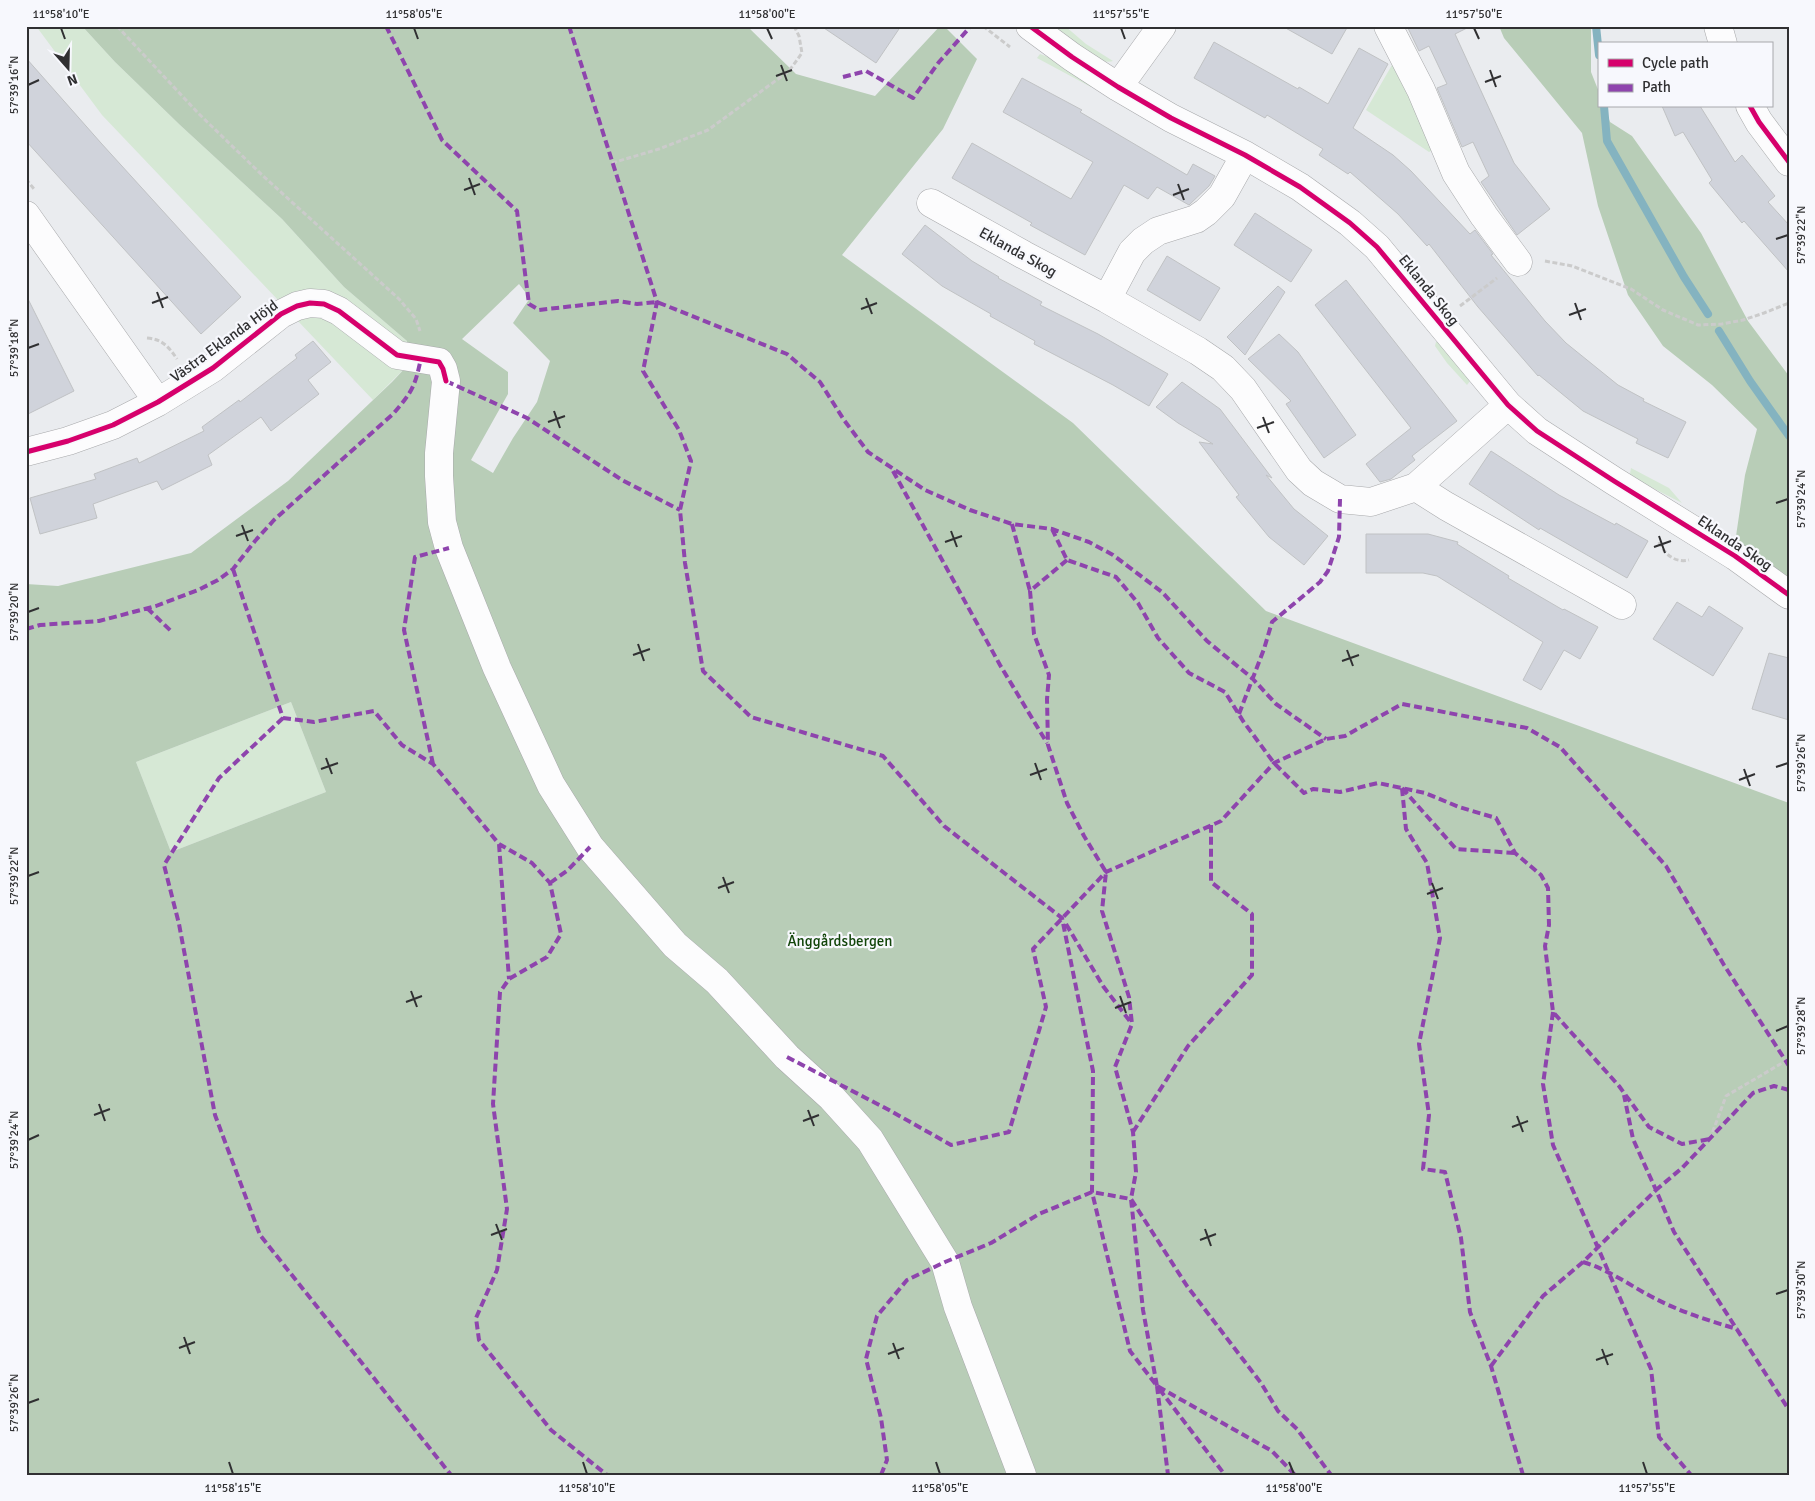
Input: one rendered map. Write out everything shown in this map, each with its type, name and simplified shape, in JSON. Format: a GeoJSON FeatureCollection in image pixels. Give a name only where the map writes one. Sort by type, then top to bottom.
{"type":"FeatureCollection","features":[{"type":"Feature","properties":{"kind":"street","name":"Eklanda Skog"},"geometry":{"type":"LineString","coordinates":[[1030,26],[1072,57],[1118,87],[1171,118],[1245,155],[1300,187],[1350,223],[1377,247],[1508,405],[1537,431],[1728,551],[1789,595]]}},
{"type":"Feature","properties":{"kind":"street"},"geometry":{"type":"LineString","coordinates":[[1118,87],[1162,26]]}},
{"type":"Feature","properties":{"kind":"street"},"geometry":{"type":"LineString","coordinates":[[1388,26],[1421,90],[1456,173],[1518,262]]}},
{"type":"Feature","properties":{"kind":"street"},"geometry":{"type":"LineString","coordinates":[[1718,26],[1723,42]]}},
{"type":"Feature","properties":{"kind":"street"},"geometry":{"type":"LineString","coordinates":[[1751,108],[1758,122],[1789,162]]}},
{"type":"Feature","properties":{"kind":"street"},"geometry":{"type":"LineString","coordinates":[[1107,299],[1132,252],[1143,241],[1158,231],[1196,219],[1206,212],[1222,196],[1245,155]]}},
{"type":"Feature","properties":{"kind":"street","name":"Eklanda Skog"},"geometry":{"type":"LineString","coordinates":[[931,203],[1107,299],[1198,351],[1223,368],[1243,389],[1299,470],[1313,483],[1340,499],[1371,502],[1416,487],[1508,405]]}},
{"type":"Feature","properties":{"kind":"street"},"geometry":{"type":"LineString","coordinates":[[26,215],[158,402]]}},
{"type":"Feature","properties":{"kind":"street","name":"Västra Eklanda Höjd"},"geometry":{"type":"LineString","coordinates":[[26,452],[68,441],[113,425],[158,402],[213,368],[281,314],[297,306],[310,303],[324,304],[339,311],[397,355],[438,362],[443,369],[446,381],[439,453],[439,476],[441,512],[449,548],[497,668],[551,786],[590,847],[675,945],[718,981],[787,1057],[832,1098],[870,1140],[945,1262],[958,1307],[1022,1475]]}},
{"type":"Feature","properties":{"kind":"street"},"geometry":{"type":"LineString","coordinates":[[1416,487],[1446,506],[1622,605]]}},
{"type":"Feature","properties":{"kind":"path"},"geometry":{"type":"LineString","coordinates":[[117,26],[204,119],[262,175],[399,299],[416,320],[424,342],[421,358]]}},
{"type":"Feature","properties":{"kind":"path"},"geometry":{"type":"LineString","coordinates":[[612,163],[659,149],[708,130],[771,85],[789,71],[802,52],[794,26]]}},
{"type":"Feature","properties":{"kind":"path"},"geometry":{"type":"LineString","coordinates":[[983,26],[1012,48]]}},
{"type":"Feature","properties":{"kind":"path"},"geometry":{"type":"LineString","coordinates":[[1457,309],[1518,262],[1532,260],[1572,266],[1631,289],[1663,310],[1698,325],[1722,324],[1742,320],[1764,314],[1789,303]]}},
{"type":"Feature","properties":{"kind":"path"},"geometry":{"type":"LineString","coordinates":[[1710,1139],[1726,1096],[1789,1059]]}},
{"type":"Feature","properties":{"kind":"green space"},"geometry":{"type":"Polygon","coordinates":[[[36,26],[82,26],[115,62],[180,125],[282,219],[344,287],[407,341],[407,366],[373,400],[102,115],[36,26]]]}},
{"type":"Feature","properties":{"kind":"green space","name":"Änggårdsbergen"},"geometry":{"type":"Polygon","coordinates":[[[82,26],[747,26],[796,74],[875,96],[940,26],[944,26],[977,59],[943,129],[842,255],[1073,423],[1266,611],[1789,803],[1789,1475],[26,1475],[26,584],[58,586],[191,553],[288,481],[407,366],[407,341],[344,287],[282,219],[115,62],[82,26]],[[519,284],[462,339],[508,372],[508,394],[471,460],[493,473],[537,402],[550,361],[513,323],[530,298],[519,284]],[[291,702],[136,762],[171,852],[326,792],[291,702]]]}},
{"type":"Feature","properties":{"kind":"green space"},"geometry":{"type":"Polygon","coordinates":[[[1055,26],[1065,26],[1086,44],[1113,61],[1099,60],[1082,50],[1055,26]]]}},
{"type":"Feature","properties":{"kind":"green space"},"geometry":{"type":"Polygon","coordinates":[[[1499,26],[1591,26],[1591,72],[1598,90],[1598,108],[1605,108],[1610,122],[1632,136],[1701,233],[1748,321],[1789,376],[1789,581],[1735,543],[1745,475],[1757,429],[1712,385],[1663,346],[1628,295],[1598,206],[1582,133],[1504,38],[1499,26]]]}},
{"type":"Feature","properties":{"kind":"green space"},"geometry":{"type":"Polygon","coordinates":[[[1040,54],[1051,58],[1092,84],[1091,87],[1037,58],[1040,54]]]}},
{"type":"Feature","properties":{"kind":"green space"},"geometry":{"type":"Polygon","coordinates":[[[1396,58],[1433,150],[1429,152],[1366,110],[1396,58]]]}},
{"type":"Feature","properties":{"kind":"green space"},"geometry":{"type":"Polygon","coordinates":[[[1436,342],[1440,342],[1470,381],[1467,385],[1447,363],[1435,346],[1436,342]]]}},
{"type":"Feature","properties":{"kind":"green space"},"geometry":{"type":"Polygon","coordinates":[[[1631,468],[1669,488],[1682,503],[1643,483],[1630,474],[1631,468]]]}},
{"type":"Feature","properties":{"kind":"green space"},"geometry":{"type":"Polygon","coordinates":[[[291,702],[326,792],[171,852],[136,762],[291,702]]]}},
{"type":"Feature","properties":{"kind":"building"},"geometry":{"type":"Polygon","coordinates":[[[821,26],[901,26],[876,63],[821,26]]]}},
{"type":"Feature","properties":{"kind":"building"},"geometry":{"type":"Polygon","coordinates":[[[1282,26],[1348,26],[1332,54],[1282,26]]]}},
{"type":"Feature","properties":{"kind":"building"},"geometry":{"type":"Polygon","coordinates":[[[1407,26],[1471,26],[1455,34],[1514,163],[1550,209],[1517,235],[1481,182],[1489,176],[1473,142],[1462,147],[1437,88],[1447,84],[1429,46],[1419,51],[1407,26]]]}},
{"type":"Feature","properties":{"kind":"building"},"geometry":{"type":"Polygon","coordinates":[[[1214,42],[1328,104],[1359,48],[1388,64],[1353,128],[1393,155],[1411,171],[1470,234],[1475,230],[1493,254],[1491,255],[1545,321],[1566,343],[1618,385],[1644,399],[1643,401],[1686,422],[1668,458],[1636,443],[1638,439],[1583,411],[1538,376],[1478,307],[1429,244],[1427,246],[1398,214],[1350,172],[1348,174],[1319,155],[1323,149],[1267,115],[1265,118],[1194,78],[1214,42]]]}},
{"type":"Feature","properties":{"kind":"building"},"geometry":{"type":"Polygon","coordinates":[[[26,58],[241,297],[201,334],[26,141],[26,58]]]}},
{"type":"Feature","properties":{"kind":"building"},"geometry":{"type":"Polygon","coordinates":[[[1022,78],[1082,110],[1080,112],[1187,175],[1193,164],[1215,176],[1209,186],[1189,205],[1157,187],[1148,199],[1124,185],[1085,255],[1030,225],[1032,223],[952,178],[972,143],[1071,199],[1093,162],[1003,112],[1022,78]]]}},
{"type":"Feature","properties":{"kind":"building"},"geometry":{"type":"Polygon","coordinates":[[[1663,108],[1701,108],[1735,162],[1742,155],[1775,196],[1768,202],[1789,225],[1789,272],[1744,221],[1742,223],[1709,183],[1712,180],[1683,132],[1675,136],[1663,108]]]}},
{"type":"Feature","properties":{"kind":"building"},"geometry":{"type":"Polygon","coordinates":[[[1255,213],[1312,250],[1291,282],[1234,245],[1255,213]]]}},
{"type":"Feature","properties":{"kind":"building"},"geometry":{"type":"Polygon","coordinates":[[[925,225],[972,261],[998,278],[1042,302],[1040,305],[1098,334],[1168,374],[1149,406],[1034,344],[1035,341],[942,286],[902,254],[925,225]]]}},
{"type":"Feature","properties":{"kind":"building"},"geometry":{"type":"Polygon","coordinates":[[[1167,256],[1220,288],[1200,321],[1147,290],[1167,256]]]}},
{"type":"Feature","properties":{"kind":"building"},"geometry":{"type":"Polygon","coordinates":[[[1346,280],[1457,421],[1412,456],[1415,460],[1391,479],[1380,482],[1366,464],[1411,428],[1315,305],[1346,280]]]}},
{"type":"Feature","properties":{"kind":"building"},"geometry":{"type":"Polygon","coordinates":[[[1278,286],[1285,292],[1245,355],[1227,337],[1278,286]]]}},
{"type":"Feature","properties":{"kind":"building"},"geometry":{"type":"Polygon","coordinates":[[[26,295],[74,391],[26,415],[26,295]]]}},
{"type":"Feature","properties":{"kind":"building"},"geometry":{"type":"Polygon","coordinates":[[[1279,334],[1298,352],[1356,435],[1324,458],[1286,404],[1291,401],[1248,359],[1279,334]]]}},
{"type":"Feature","properties":{"kind":"building"},"geometry":{"type":"Polygon","coordinates":[[[313,341],[331,362],[308,380],[319,394],[271,431],[261,417],[208,455],[212,465],[162,490],[157,481],[93,504],[97,518],[40,534],[30,498],[96,479],[94,474],[137,458],[139,463],[204,431],[202,427],[239,400],[240,402],[297,358],[295,355],[313,341]]]}},
{"type":"Feature","properties":{"kind":"building"},"geometry":{"type":"Polygon","coordinates":[[[1182,382],[1220,409],[1272,478],[1266,475],[1294,509],[1328,536],[1304,565],[1269,537],[1236,497],[1239,495],[1199,442],[1213,444],[1156,407],[1182,382]]]}},
{"type":"Feature","properties":{"kind":"building"},"geometry":{"type":"Polygon","coordinates":[[[1491,451],[1559,495],[1648,541],[1627,578],[1540,528],[1539,530],[1469,484],[1491,451]]]}},
{"type":"Feature","properties":{"kind":"building"},"geometry":{"type":"Polygon","coordinates":[[[1366,534],[1428,534],[1458,542],[1457,544],[1509,576],[1508,578],[1563,610],[1598,627],[1580,659],[1564,650],[1541,690],[1523,680],[1543,642],[1437,576],[1423,573],[1366,573],[1366,534]]]}},
{"type":"Feature","properties":{"kind":"building"},"geometry":{"type":"Polygon","coordinates":[[[1677,602],[1702,617],[1709,606],[1743,628],[1713,676],[1653,639],[1677,602]]]}},
{"type":"Feature","properties":{"kind":"building"},"geometry":{"type":"Polygon","coordinates":[[[1769,653],[1789,658],[1789,720],[1752,709],[1769,653]]]}},
{"type":"Feature","properties":{"kind":"waterway"},"geometry":{"type":"LineString","coordinates":[[1596,26],[1598,45]]}},
{"type":"Feature","properties":{"kind":"waterway"},"geometry":{"type":"LineString","coordinates":[[1604,108],[1607,141],[1684,277],[1708,314]]}},
{"type":"Feature","properties":{"kind":"waterway"},"geometry":{"type":"LineString","coordinates":[[1719,331],[1750,381],[1789,436]]}},
{"type":"Feature","properties":{"kind":"marked path"},"geometry":{"type":"LineString","coordinates":[[386,26],[442,140],[517,211],[529,304],[539,310],[618,301],[637,304],[657,302],[787,354],[820,382],[844,420],[868,452],[925,490],[970,510],[1012,524],[1052,529],[1089,542],[1113,555],[1162,592],[1207,641],[1252,678],[1276,704],[1326,739]]}},
{"type":"Feature","properties":{"kind":"marked path"},"geometry":{"type":"LineString","coordinates":[[569,26],[657,302],[643,371],[679,430],[691,461],[680,510],[685,563],[703,671],[751,717],[883,756],[944,826],[1062,918],[1093,1071],[1092,1192],[1130,1351],[1157,1386],[1272,1451],[1295,1475]]}},
{"type":"Feature","properties":{"kind":"marked path"},"geometry":{"type":"LineString","coordinates":[[843,77],[866,71],[913,98],[939,62],[971,26]]}},
{"type":"Feature","properties":{"kind":"marked path"},"geometry":{"type":"LineString","coordinates":[[26,629],[40,625],[99,621],[156,606],[218,580],[233,569],[274,520],[393,414],[412,389],[421,358]]}},
{"type":"Feature","properties":{"kind":"marked path"},"geometry":{"type":"LineString","coordinates":[[446,381],[527,418],[622,480],[680,510]]}},
{"type":"Feature","properties":{"kind":"marked path"},"geometry":{"type":"LineString","coordinates":[[893,471],[1000,665],[1047,743]]}},
{"type":"Feature","properties":{"kind":"marked path"},"geometry":{"type":"LineString","coordinates":[[1239,714],[1264,649],[1272,622],[1320,582],[1328,571],[1339,537],[1340,499]]}},
{"type":"Feature","properties":{"kind":"marked path"},"geometry":{"type":"LineString","coordinates":[[1012,524],[1030,591]]}},
{"type":"Feature","properties":{"kind":"marked path"},"geometry":{"type":"LineString","coordinates":[[1052,529],[1067,560],[1116,577],[1138,603],[1158,638],[1189,673],[1225,692],[1243,721],[1274,763],[1304,793],[1313,789],[1340,792],[1378,783],[1425,793],[1459,807],[1496,818],[1515,853],[1541,875],[1548,888],[1549,925],[1545,946],[1553,1012],[1619,1086],[1649,1127],[1682,1144],[1710,1139]]}},
{"type":"Feature","properties":{"kind":"marked path"},"geometry":{"type":"LineString","coordinates":[[433,764],[404,630],[415,557],[449,548]]}},
{"type":"Feature","properties":{"kind":"marked path"},"geometry":{"type":"LineString","coordinates":[[1067,560],[1030,591],[1034,634],[1049,675],[1047,699],[1048,745],[1067,803],[1106,872],[1102,911],[1129,997],[1132,1024],[1115,1067],[1133,1132],[1136,1172],[1131,1199],[1143,1310],[1157,1386],[1225,1475]]}},
{"type":"Feature","properties":{"kind":"marked path"},"geometry":{"type":"LineString","coordinates":[[233,569],[283,718]]}},
{"type":"Feature","properties":{"kind":"marked path"},"geometry":{"type":"LineString","coordinates":[[147,608],[172,632]]}},
{"type":"Feature","properties":{"kind":"marked path"},"geometry":{"type":"LineString","coordinates":[[787,1057],[889,1110],[951,1145],[1009,1132],[1046,1007],[1033,949],[1106,872],[1221,821],[1274,763],[1326,739],[1345,736],[1402,704],[1527,728],[1560,747],[1666,866],[1724,965],[1789,1066]]}},
{"type":"Feature","properties":{"kind":"marked path"},"geometry":{"type":"LineString","coordinates":[[283,718],[314,722],[374,711],[402,745],[433,764],[499,844],[532,863],[550,883],[561,934],[547,957],[509,979],[500,992],[493,1104],[507,1209],[497,1270],[476,1318],[479,1340],[551,1430],[607,1475]]}},
{"type":"Feature","properties":{"kind":"marked path"},"geometry":{"type":"LineString","coordinates":[[283,718],[219,778],[164,865],[179,924],[215,1115],[260,1235],[451,1475]]}},
{"type":"Feature","properties":{"kind":"marked path"},"geometry":{"type":"LineString","coordinates":[[1402,788],[1406,829],[1427,863],[1440,938],[1419,1044],[1429,1115],[1423,1169],[1445,1172],[1461,1238],[1470,1312],[1491,1366],[1523,1475]]}},
{"type":"Feature","properties":{"kind":"marked path"},"geometry":{"type":"LineString","coordinates":[[1402,788],[1456,849],[1515,853]]}},
{"type":"Feature","properties":{"kind":"marked path"},"geometry":{"type":"LineString","coordinates":[[1133,1132],[1188,1046],[1252,975],[1252,914],[1211,882],[1211,825]]}},
{"type":"Feature","properties":{"kind":"marked path"},"geometry":{"type":"LineString","coordinates":[[499,844],[509,979]]}},
{"type":"Feature","properties":{"kind":"marked path"},"geometry":{"type":"LineString","coordinates":[[550,883],[568,870],[590,847]]}},
{"type":"Feature","properties":{"kind":"marked path"},"geometry":{"type":"LineString","coordinates":[[1066,924],[1103,986],[1132,1024]]}},
{"type":"Feature","properties":{"kind":"marked path"},"geometry":{"type":"LineString","coordinates":[[1553,1012],[1543,1084],[1553,1145],[1651,1369],[1659,1437],[1691,1475]]}},
{"type":"Feature","properties":{"kind":"marked path"},"geometry":{"type":"LineString","coordinates":[[1789,1090],[1774,1086],[1753,1093],[1682,1168],[1656,1190],[1674,1232],[1789,1410]]}},
{"type":"Feature","properties":{"kind":"marked path"},"geometry":{"type":"LineString","coordinates":[[1491,1366],[1543,1296],[1583,1262],[1656,1190],[1633,1139],[1624,1095]]}},
{"type":"Feature","properties":{"kind":"marked path"},"geometry":{"type":"LineString","coordinates":[[881,1475],[887,1460],[881,1418],[866,1359],[877,1316],[907,1280],[991,1243],[1039,1214],[1092,1192],[1131,1199],[1187,1286],[1261,1383],[1278,1411],[1297,1429],[1331,1475]]}},
{"type":"Feature","properties":{"kind":"marked path"},"geometry":{"type":"LineString","coordinates":[[1583,1262],[1612,1274],[1675,1308],[1737,1329]]}},
{"type":"Feature","properties":{"kind":"marked path"},"geometry":{"type":"LineString","coordinates":[[1157,1386],[1168,1475]]}},
{"type":"Feature","properties":{"kind":"cycle path"},"geometry":{"type":"LineString","coordinates":[[1030,26],[1072,57],[1118,87],[1171,118],[1245,155],[1300,187],[1350,223],[1377,247],[1508,405],[1537,431],[1735,556],[1789,595]]}},
{"type":"Feature","properties":{"kind":"cycle path"},"geometry":{"type":"LineString","coordinates":[[1751,108],[1759,122],[1789,162]]}},
{"type":"Feature","properties":{"kind":"cycle path"},"geometry":{"type":"LineString","coordinates":[[26,452],[68,441],[113,425],[158,402],[213,368],[281,314],[297,306],[310,303],[324,304],[339,311],[397,355],[439,362],[446,381]]}}]}
